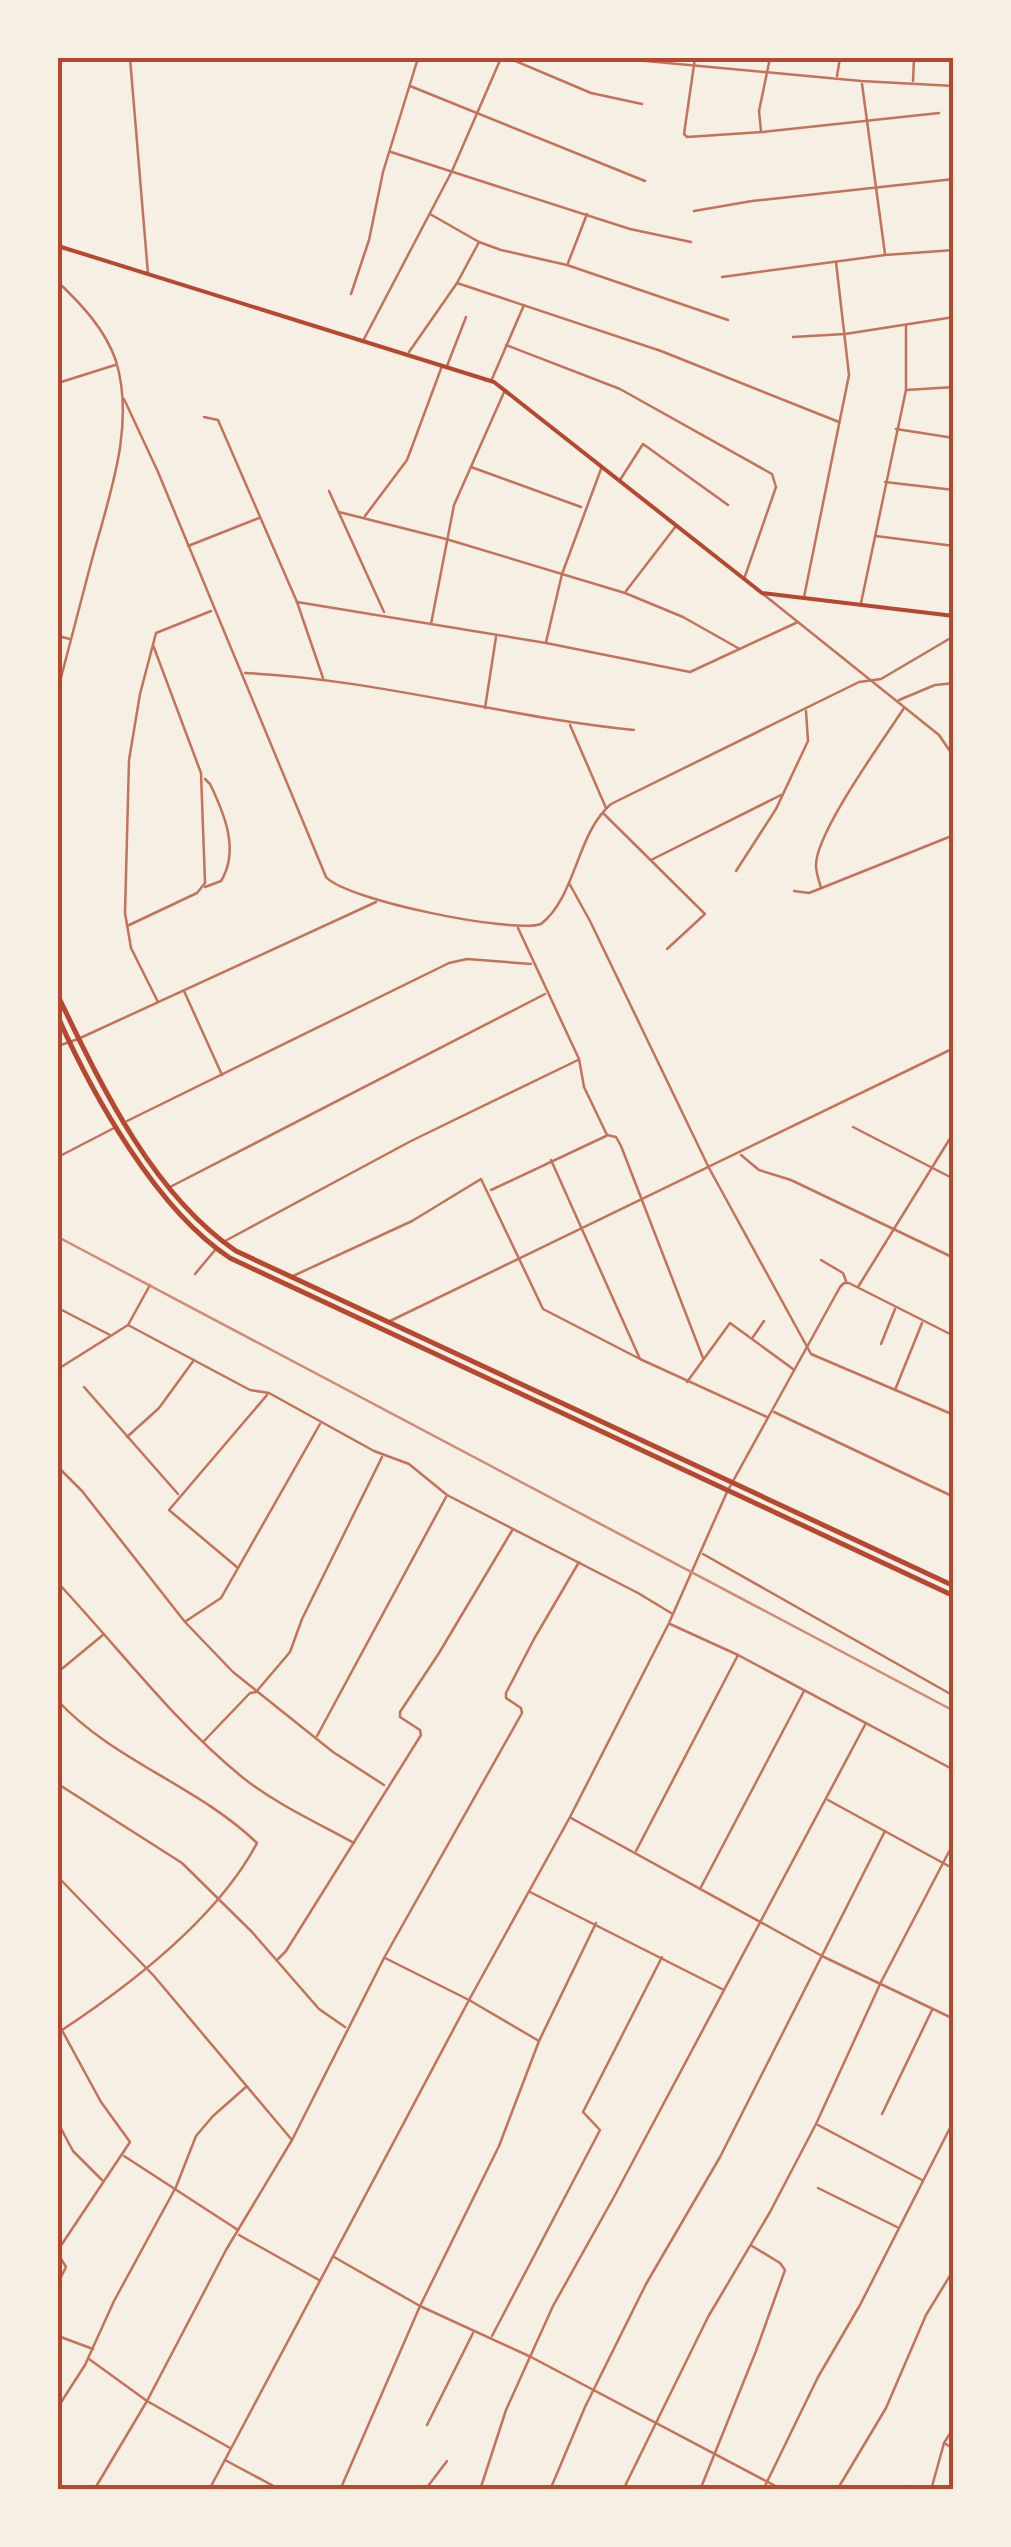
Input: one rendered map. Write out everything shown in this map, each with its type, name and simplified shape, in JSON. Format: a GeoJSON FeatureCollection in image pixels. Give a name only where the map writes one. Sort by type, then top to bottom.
{"type":"FeatureCollection","features":[{"type":"Feature","properties":{"kind":"highway"},"geometry":{"type":"LineString","coordinates":[[58,996],[125,1122],[169,1188],[195,1218],[224,1242],[264,1266],[954,1586]]}},
{"type":"Feature","properties":{"kind":"highway"},"geometry":{"type":"LineString","coordinates":[[58,1017],[118,1126],[176,1211],[216,1249],[261,1274],[954,1596]]}},
{"type":"Feature","properties":{"kind":"highway"},"geometry":{"type":"LineString","coordinates":[[261,1274],[264,1266]]}},
{"type":"Feature","properties":{"kind":"main road"},"geometry":{"type":"LineString","coordinates":[[58,246],[491,381],[762,593],[954,616]]}},
{"type":"Feature","properties":{"kind":"street"},"geometry":{"type":"LineString","coordinates":[[130,58],[148,276]]}},
{"type":"Feature","properties":{"kind":"street"},"geometry":{"type":"LineString","coordinates":[[352,294],[370,240],[383,172],[418,58]]}},
{"type":"Feature","properties":{"kind":"street"},"geometry":{"type":"LineString","coordinates":[[364,340],[452,171],[502,58]]}},
{"type":"Feature","properties":{"kind":"street"},"geometry":{"type":"LineString","coordinates":[[508,58],[591,93],[642,104]]}},
{"type":"Feature","properties":{"kind":"street"},"geometry":{"type":"LineString","coordinates":[[614,58],[954,86]]}},
{"type":"Feature","properties":{"kind":"street"},"geometry":{"type":"LineString","coordinates":[[694,58],[685,136],[938,113]]}},
{"type":"Feature","properties":{"kind":"street"},"geometry":{"type":"LineString","coordinates":[[762,132],[759,111],[770,58]]}},
{"type":"Feature","properties":{"kind":"street"},"geometry":{"type":"LineString","coordinates":[[837,78],[840,58]]}},
{"type":"Feature","properties":{"kind":"street"},"geometry":{"type":"LineString","coordinates":[[912,84],[914,58]]}},
{"type":"Feature","properties":{"kind":"street"},"geometry":{"type":"LineString","coordinates":[[861,81],[885,256]]}},
{"type":"Feature","properties":{"kind":"street"},"geometry":{"type":"LineString","coordinates":[[410,86],[645,182]]}},
{"type":"Feature","properties":{"kind":"street"},"geometry":{"type":"LineString","coordinates":[[391,152],[658,237],[691,242]]}},
{"type":"Feature","properties":{"kind":"street"},"geometry":{"type":"LineString","coordinates":[[694,211],[954,179]]}},
{"type":"Feature","properties":{"kind":"street"},"geometry":{"type":"LineString","coordinates":[[567,265],[587,212]]}},
{"type":"Feature","properties":{"kind":"street"},"geometry":{"type":"LineString","coordinates":[[430,214],[479,242],[567,265],[728,320]]}},
{"type":"Feature","properties":{"kind":"street"},"geometry":{"type":"LineString","coordinates":[[408,354],[457,283],[479,242]]}},
{"type":"Feature","properties":{"kind":"street"},"geometry":{"type":"LineString","coordinates":[[722,277],[954,250]]}},
{"type":"Feature","properties":{"kind":"street"},"geometry":{"type":"LineString","coordinates":[[804,598],[850,370],[836,262]]}},
{"type":"Feature","properties":{"kind":"street"},"geometry":{"type":"LineString","coordinates":[[58,282],[94,320],[116,364],[123,398],[326,877],[338,887],[377,902],[532,927],[544,922],[555,908],[606,808],[872,678],[881,678],[954,636]]}},
{"type":"Feature","properties":{"kind":"street"},"geometry":{"type":"LineString","coordinates":[[457,283],[662,352],[839,422]]}},
{"type":"Feature","properties":{"kind":"street"},"geometry":{"type":"LineString","coordinates":[[491,381],[524,306]]}},
{"type":"Feature","properties":{"kind":"street"},"geometry":{"type":"LineString","coordinates":[[364,516],[407,460],[466,316]]}},
{"type":"Feature","properties":{"kind":"street"},"geometry":{"type":"LineString","coordinates":[[793,337],[845,334],[954,317]]}},
{"type":"Feature","properties":{"kind":"street"},"geometry":{"type":"LineString","coordinates":[[861,605],[906,390],[906,326]]}},
{"type":"Feature","properties":{"kind":"street"},"geometry":{"type":"LineString","coordinates":[[506,345],[620,389],[772,474],[776,488],[744,579]]}},
{"type":"Feature","properties":{"kind":"street"},"geometry":{"type":"LineString","coordinates":[[58,383],[116,364]]}},
{"type":"Feature","properties":{"kind":"street"},"geometry":{"type":"LineString","coordinates":[[906,390],[954,387]]}},
{"type":"Feature","properties":{"kind":"street"},"geometry":{"type":"LineString","coordinates":[[430,625],[454,504],[505,390]]}},
{"type":"Feature","properties":{"kind":"street"},"geometry":{"type":"LineString","coordinates":[[58,689],[117,461],[123,398]]}},
{"type":"Feature","properties":{"kind":"street"},"geometry":{"type":"LineString","coordinates":[[204,417],[218,420],[298,602],[324,680]]}},
{"type":"Feature","properties":{"kind":"street"},"geometry":{"type":"LineString","coordinates":[[896,429],[954,438]]}},
{"type":"Feature","properties":{"kind":"street"},"geometry":{"type":"LineString","coordinates":[[619,482],[643,444],[728,505]]}},
{"type":"Feature","properties":{"kind":"street"},"geometry":{"type":"LineString","coordinates":[[470,467],[584,508]]}},
{"type":"Feature","properties":{"kind":"street"},"geometry":{"type":"LineString","coordinates":[[546,644],[562,574],[602,468]]}},
{"type":"Feature","properties":{"kind":"street"},"geometry":{"type":"LineString","coordinates":[[885,482],[954,490]]}},
{"type":"Feature","properties":{"kind":"street"},"geometry":{"type":"LineString","coordinates":[[329,491],[386,616]]}},
{"type":"Feature","properties":{"kind":"street"},"geometry":{"type":"LineString","coordinates":[[339,512],[626,592],[683,617],[740,649]]}},
{"type":"Feature","properties":{"kind":"street"},"geometry":{"type":"LineString","coordinates":[[188,546],[260,517]]}},
{"type":"Feature","properties":{"kind":"street"},"geometry":{"type":"LineString","coordinates":[[626,592],[676,526]]}},
{"type":"Feature","properties":{"kind":"street"},"geometry":{"type":"LineString","coordinates":[[875,536],[954,546]]}},
{"type":"Feature","properties":{"kind":"street"},"geometry":{"type":"LineString","coordinates":[[762,593],[939,735],[954,757]]}},
{"type":"Feature","properties":{"kind":"street"},"geometry":{"type":"LineString","coordinates":[[298,602],[690,672],[798,622]]}},
{"type":"Feature","properties":{"kind":"street"},"geometry":{"type":"LineString","coordinates":[[158,1002],[132,948],[126,926],[128,760],[152,644],[159,630],[214,610]]}},
{"type":"Feature","properties":{"kind":"street"},"geometry":{"type":"LineString","coordinates":[[58,636],[70,639]]}},
{"type":"Feature","properties":{"kind":"street"},"geometry":{"type":"LineString","coordinates":[[484,708],[496,636]]}},
{"type":"Feature","properties":{"kind":"street"},"geometry":{"type":"LineString","coordinates":[[152,644],[202,778],[204,888]]}},
{"type":"Feature","properties":{"kind":"street"},"geometry":{"type":"LineString","coordinates":[[242,672],[324,680],[570,723],[634,730]]}},
{"type":"Feature","properties":{"kind":"street"},"geometry":{"type":"LineString","coordinates":[[898,701],[954,682]]}},
{"type":"Feature","properties":{"kind":"street"},"geometry":{"type":"LineString","coordinates":[[821,888],[816,861],[828,835],[855,782],[905,707]]}},
{"type":"Feature","properties":{"kind":"street"},"geometry":{"type":"LineString","coordinates":[[736,871],[752,850],[808,741],[806,710]]}},
{"type":"Feature","properties":{"kind":"street"},"geometry":{"type":"LineString","coordinates":[[570,723],[606,808]]}},
{"type":"Feature","properties":{"kind":"street"},"geometry":{"type":"LineString","coordinates":[[126,926],[218,884],[225,874],[229,838],[219,803],[210,784],[202,778]]}},
{"type":"Feature","properties":{"kind":"street"},"geometry":{"type":"LineString","coordinates":[[651,860],[782,795]]}},
{"type":"Feature","properties":{"kind":"street"},"geometry":{"type":"LineString","coordinates":[[602,812],[706,914],[667,949]]}},
{"type":"Feature","properties":{"kind":"street"},"geometry":{"type":"LineString","coordinates":[[794,891],[821,888],[954,835]]}},
{"type":"Feature","properties":{"kind":"street"},"geometry":{"type":"LineString","coordinates":[[568,882],[709,1168],[807,1347],[816,1358],[954,1416]]}},
{"type":"Feature","properties":{"kind":"street"},"geometry":{"type":"LineString","coordinates":[[58,1046],[377,902]]}},
{"type":"Feature","properties":{"kind":"street"},"geometry":{"type":"LineString","coordinates":[[517,926],[580,1059],[584,1086],[607,1135]]}},
{"type":"Feature","properties":{"kind":"street"},"geometry":{"type":"LineString","coordinates":[[125,1122],[449,962],[467,959],[532,964]]}},
{"type":"Feature","properties":{"kind":"street"},"geometry":{"type":"LineString","coordinates":[[184,990],[222,1075]]}},
{"type":"Feature","properties":{"kind":"street"},"geometry":{"type":"LineString","coordinates":[[169,1188],[546,993]]}},
{"type":"Feature","properties":{"kind":"street"},"geometry":{"type":"LineString","coordinates":[[387,1322],[954,1048]]}},
{"type":"Feature","properties":{"kind":"street"},"geometry":{"type":"LineString","coordinates":[[224,1242],[411,1142],[580,1059]]}},
{"type":"Feature","properties":{"kind":"street"},"geometry":{"type":"LineString","coordinates":[[58,1157],[118,1126]]}},
{"type":"Feature","properties":{"kind":"street"},"geometry":{"type":"LineString","coordinates":[[853,1127],[954,1179]]}},
{"type":"Feature","properties":{"kind":"street"},"geometry":{"type":"LineString","coordinates":[[858,1288],[954,1132]]}},
{"type":"Feature","properties":{"kind":"street"},"geometry":{"type":"LineString","coordinates":[[488,1191],[613,1135],[703,1358]]}},
{"type":"Feature","properties":{"kind":"street"},"geometry":{"type":"LineString","coordinates":[[740,1154],[755,1168],[791,1180],[954,1258]]}},
{"type":"Feature","properties":{"kind":"street"},"geometry":{"type":"LineString","coordinates":[[552,1160],[640,1360]]}},
{"type":"Feature","properties":{"kind":"street"},"geometry":{"type":"LineString","coordinates":[[290,1278],[412,1221],[478,1179],[483,1180],[543,1309],[640,1360],[769,1418]]}},
{"type":"Feature","properties":{"kind":"street"},"geometry":{"type":"LineString","coordinates":[[195,1274],[216,1249]]}},
{"type":"Feature","properties":{"kind":"street"},"geometry":{"type":"LineString","coordinates":[[821,1260],[843,1273],[847,1282],[954,1336]]}},
{"type":"Feature","properties":{"kind":"street"},"geometry":{"type":"LineString","coordinates":[[209,2490],[570,1817],[669,1624],[732,1484],[840,1287],[847,1282]]}},
{"type":"Feature","properties":{"kind":"street"},"geometry":{"type":"LineString","coordinates":[[58,1370],[128,1324],[150,1285]]}},
{"type":"Feature","properties":{"kind":"street"},"geometry":{"type":"LineString","coordinates":[[58,1308],[112,1336]]}},
{"type":"Feature","properties":{"kind":"street"},"geometry":{"type":"LineString","coordinates":[[881,1344],[895,1308]]}},
{"type":"Feature","properties":{"kind":"street"},"geometry":{"type":"LineString","coordinates":[[752,1338],[764,1321]]}},
{"type":"Feature","properties":{"kind":"street"},"geometry":{"type":"LineString","coordinates":[[894,1392],[923,1322]]}},
{"type":"Feature","properties":{"kind":"street"},"geometry":{"type":"LineString","coordinates":[[687,1382],[730,1323],[794,1370]]}},
{"type":"Feature","properties":{"kind":"street"},"geometry":{"type":"LineString","coordinates":[[128,1324],[250,1390],[269,1393],[382,1455],[415,1467],[447,1495],[673,1614]]}},
{"type":"Feature","properties":{"kind":"street"},"geometry":{"type":"LineString","coordinates":[[127,1437],[159,1408],[194,1359]]}},
{"type":"Feature","properties":{"kind":"street"},"geometry":{"type":"LineString","coordinates":[[84,1387],[179,1495]]}},
{"type":"Feature","properties":{"kind":"street"},"geometry":{"type":"LineString","coordinates":[[239,1569],[170,1512],[179,1495],[269,1393]]}},
{"type":"Feature","properties":{"kind":"street"},"geometry":{"type":"LineString","coordinates":[[772,1411],[954,1497]]}},
{"type":"Feature","properties":{"kind":"street"},"geometry":{"type":"LineString","coordinates":[[185,1622],[222,1598],[321,1422]]}},
{"type":"Feature","properties":{"kind":"street"},"geometry":{"type":"LineString","coordinates":[[203,1742],[250,1693],[256,1692],[290,1652],[302,1619],[382,1455]]}},
{"type":"Feature","properties":{"kind":"street"},"geometry":{"type":"LineString","coordinates":[[58,1467],[82,1491],[185,1622],[256,1692],[386,1786]]}},
{"type":"Feature","properties":{"kind":"street"},"geometry":{"type":"LineString","coordinates":[[317,1738],[447,1495]]}},
{"type":"Feature","properties":{"kind":"street"},"geometry":{"type":"LineString","coordinates":[[278,1959],[421,1733],[400,1717],[401,1710],[440,1653],[514,1528]]}},
{"type":"Feature","properties":{"kind":"street"},"geometry":{"type":"LineString","coordinates":[[702,1554],[954,1696]]}},
{"type":"Feature","properties":{"kind":"street"},"geometry":{"type":"LineString","coordinates":[[94,2490],[292,2140],[346,2028],[522,1712],[506,1698],[506,1693],[578,1562]]}},
{"type":"Feature","properties":{"kind":"street"},"geometry":{"type":"LineString","coordinates":[[58,1584],[106,1634],[156,1696],[203,1742],[265,1794],[354,1843]]}},
{"type":"Feature","properties":{"kind":"street"},"geometry":{"type":"LineString","coordinates":[[669,1624],[738,1655],[954,1770]]}},
{"type":"Feature","properties":{"kind":"street"},"geometry":{"type":"LineString","coordinates":[[58,1672],[106,1634]]}},
{"type":"Feature","properties":{"kind":"street"},"geometry":{"type":"LineString","coordinates":[[635,1853],[738,1655]]}},
{"type":"Feature","properties":{"kind":"street"},"geometry":{"type":"LineString","coordinates":[[701,1889],[804,1691]]}},
{"type":"Feature","properties":{"kind":"street"},"geometry":{"type":"LineString","coordinates":[[58,1701],[98,1738],[189,1794],[256,1842],[219,1896],[145,1966],[62,2030]]}},
{"type":"Feature","properties":{"kind":"street"},"geometry":{"type":"LineString","coordinates":[[480,2490],[506,2410],[573,2265],[763,1922],[866,1724]]}},
{"type":"Feature","properties":{"kind":"street"},"geometry":{"type":"LineString","coordinates":[[58,1784],[182,1863],[219,1896],[319,2009],[346,2028]]}},
{"type":"Feature","properties":{"kind":"street"},"geometry":{"type":"LineString","coordinates":[[826,1800],[954,1869]]}},
{"type":"Feature","properties":{"kind":"street"},"geometry":{"type":"LineString","coordinates":[[570,1817],[824,1957],[954,2020]]}},
{"type":"Feature","properties":{"kind":"street"},"geometry":{"type":"LineString","coordinates":[[550,2490],[646,2284],[720,2157],[886,1832]]}},
{"type":"Feature","properties":{"kind":"street"},"geometry":{"type":"LineString","coordinates":[[623,2490],[708,2317],[816,2124],[881,1982],[954,1842]]}},
{"type":"Feature","properties":{"kind":"street"},"geometry":{"type":"LineString","coordinates":[[58,1877],[145,1966],[292,2140]]}},
{"type":"Feature","properties":{"kind":"street"},"geometry":{"type":"LineString","coordinates":[[529,1891],[725,1990]]}},
{"type":"Feature","properties":{"kind":"street"},"geometry":{"type":"LineString","coordinates":[[340,2490],[420,2306],[499,2146],[540,2042],[596,1923]]}},
{"type":"Feature","properties":{"kind":"street"},"geometry":{"type":"LineString","coordinates":[[384,1958],[469,2000],[540,2042]]}},
{"type":"Feature","properties":{"kind":"street"},"geometry":{"type":"LineString","coordinates":[[491,2339],[600,2131],[583,2112],[662,1958]]}},
{"type":"Feature","properties":{"kind":"street"},"geometry":{"type":"LineString","coordinates":[[882,2114],[933,2009]]}},
{"type":"Feature","properties":{"kind":"street"},"geometry":{"type":"LineString","coordinates":[[58,2024],[100,2102],[130,2140],[58,2251],[66,2267],[58,2283]]}},
{"type":"Feature","properties":{"kind":"street"},"geometry":{"type":"LineString","coordinates":[[58,2407],[88,2359],[114,2301],[176,2187],[199,2132],[247,2086]]}},
{"type":"Feature","properties":{"kind":"street"},"geometry":{"type":"LineString","coordinates":[[763,2490],[954,2120]]}},
{"type":"Feature","properties":{"kind":"street"},"geometry":{"type":"LineString","coordinates":[[58,2122],[73,2150],[102,2180]]}},
{"type":"Feature","properties":{"kind":"street"},"geometry":{"type":"LineString","coordinates":[[816,2124],[923,2181]]}},
{"type":"Feature","properties":{"kind":"street"},"geometry":{"type":"LineString","coordinates":[[122,2155],[176,2187],[237,2232],[320,2281]]}},
{"type":"Feature","properties":{"kind":"street"},"geometry":{"type":"LineString","coordinates":[[818,2188],[899,2228]]}},
{"type":"Feature","properties":{"kind":"street"},"geometry":{"type":"LineString","coordinates":[[700,2490],[785,2270],[751,2246]]}},
{"type":"Feature","properties":{"kind":"street"},"geometry":{"type":"LineString","coordinates":[[333,2256],[420,2306],[531,2357],[782,2490]]}},
{"type":"Feature","properties":{"kind":"street"},"geometry":{"type":"LineString","coordinates":[[838,2490],[886,2408],[926,2315],[954,2269]]}},
{"type":"Feature","properties":{"kind":"street"},"geometry":{"type":"LineString","coordinates":[[427,2425],[474,2332]]}},
{"type":"Feature","properties":{"kind":"street"},"geometry":{"type":"LineString","coordinates":[[58,2336],[92,2349]]}},
{"type":"Feature","properties":{"kind":"street"},"geometry":{"type":"LineString","coordinates":[[88,2359],[147,2401],[231,2449]]}},
{"type":"Feature","properties":{"kind":"street"},"geometry":{"type":"LineString","coordinates":[[930,2490],[944,2443],[954,2427]]}},
{"type":"Feature","properties":{"kind":"street"},"geometry":{"type":"LineString","coordinates":[[944,2443],[954,2448]]}},
{"type":"Feature","properties":{"kind":"street"},"geometry":{"type":"LineString","coordinates":[[224,2460],[281,2490]]}},
{"type":"Feature","properties":{"kind":"street"},"geometry":{"type":"LineString","coordinates":[[425,2490],[447,2460]]}},
{"type":"Feature","properties":{"kind":"street"},"geometry":{"type":"LineString","coordinates":[[905,2486],[912,2490]]}},
{"type":"Feature","properties":{"kind":"railway"},"geometry":{"type":"LineString","coordinates":[[58,1237],[954,1711]]}}]}
